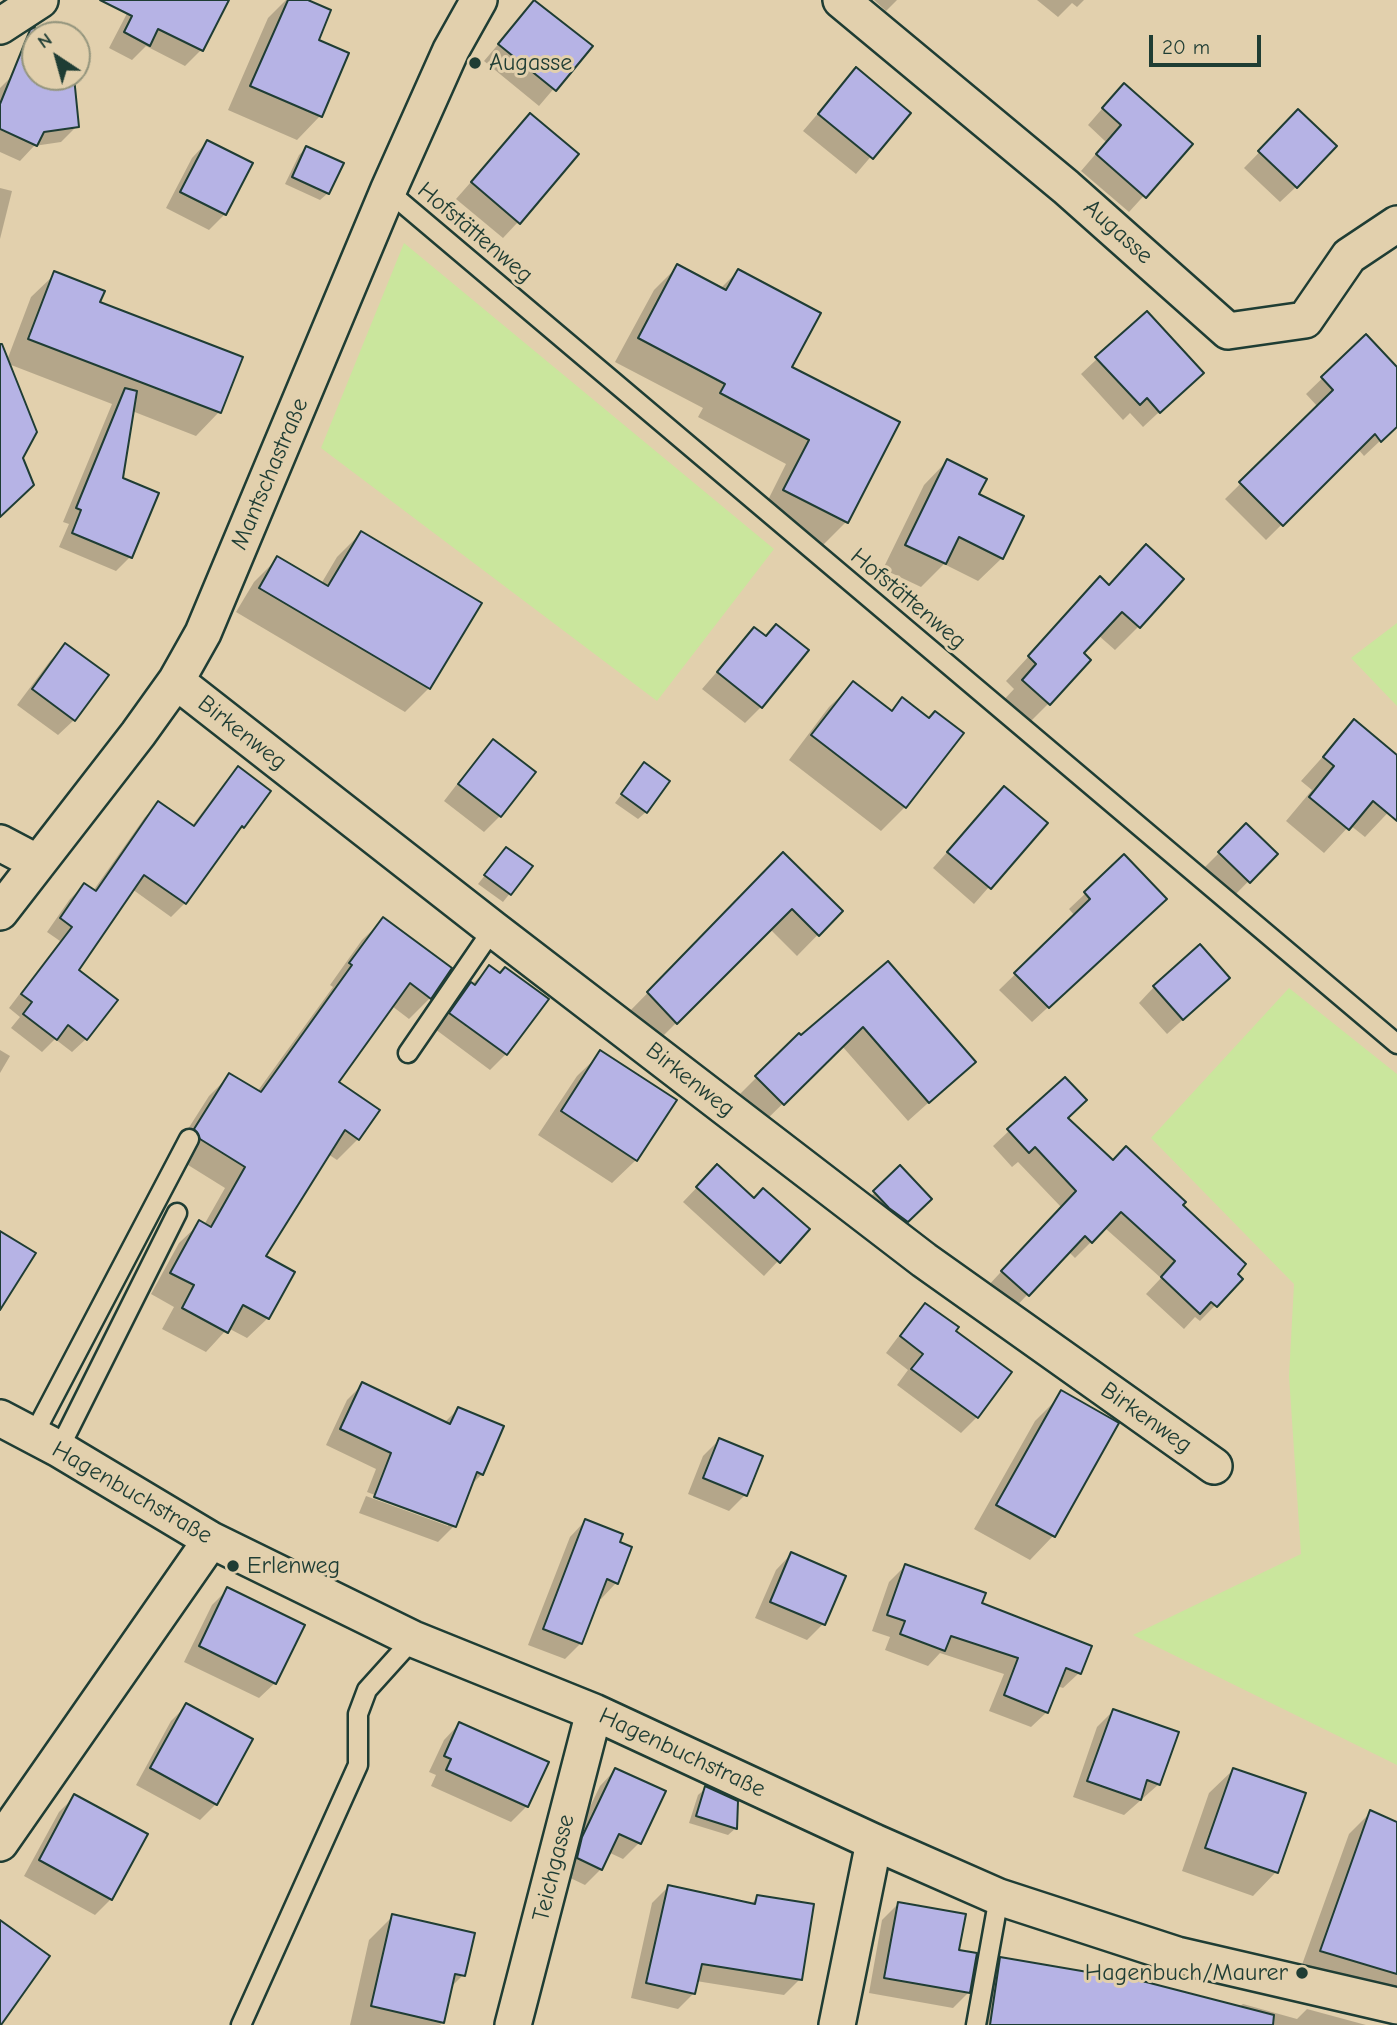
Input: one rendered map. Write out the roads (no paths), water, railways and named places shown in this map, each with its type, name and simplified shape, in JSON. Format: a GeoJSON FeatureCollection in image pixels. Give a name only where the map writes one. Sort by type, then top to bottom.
{"type":"FeatureCollection","features":[{"type":"Feature","properties":{"kind":"street"},"geometry":{"type":"LineString","coordinates":[[0,26],[40,0]]}},
{"type":"Feature","properties":{"kind":"street","name":"Mantschastraße"},"geometry":{"type":"LineString","coordinates":[[0,912],[138,734],[176,681],[203,632],[388,191],[451,50],[479,0]]}},
{"type":"Feature","properties":{"kind":"street","name":"Augasse"},"geometry":{"type":"LineString","coordinates":[[841,0],[1066,187],[1228,331],[1305,320],[1349,256],[1397,224]]}},
{"type":"Feature","properties":{"kind":"street","name":"Birkenweg"},"geometry":{"type":"LineString","coordinates":[[176,681],[924,1260],[1214,1466]]}},
{"type":"Feature","properties":{"kind":"street"},"geometry":{"type":"LineString","coordinates":[[0,843],[38,863]]}},
{"type":"Feature","properties":{"kind":"street","name":"Hagenbuchstraße"},"geometry":{"type":"LineString","coordinates":[[0,1418],[46,1442],[211,1540],[413,1639],[594,1712],[999,1897],[1177,1955],[1397,2006]]}},
{"type":"Feature","properties":{"kind":"street"},"geometry":{"type":"LineString","coordinates":[[0,1843],[211,1540]]}},
{"type":"Feature","properties":{"kind":"street","name":"Teichgasse"},"geometry":{"type":"LineString","coordinates":[[513,2025],[594,1712]]}},
{"type":"Feature","properties":{"kind":"street"},"geometry":{"type":"LineString","coordinates":[[837,2025],[874,1842]]}},
{"type":"Feature","properties":{"kind":"lane","name":"Hofstättenweg"},"geometry":{"type":"LineString","coordinates":[[388,191],[1397,1044]]}},
{"type":"Feature","properties":{"kind":"lane"},"geometry":{"type":"LineString","coordinates":[[408,1053],[493,929]]}},
{"type":"Feature","properties":{"kind":"lane"},"geometry":{"type":"LineString","coordinates":[[46,1442],[189,1139]]}},
{"type":"Feature","properties":{"kind":"lane"},"geometry":{"type":"LineString","coordinates":[[46,1442],[177,1213]]}},
{"type":"Feature","properties":{"kind":"lane"},"geometry":{"type":"LineString","coordinates":[[241,2025],[358,1765],[358,1714],[367,1690],[413,1639]]}},
{"type":"Feature","properties":{"kind":"lane"},"geometry":{"type":"LineString","coordinates":[[976,2025],[999,1897]]}},
{"type":"Feature","properties":{"kind":"place","name":"Augasse"},"geometry":{"type":"Point","coordinates":[475,63]}},
{"type":"Feature","properties":{"kind":"place","name":"Erlenweg"},"geometry":{"type":"Point","coordinates":[233,1566]}},
{"type":"Feature","properties":{"kind":"place","name":"Hagenbuch/Maurer"},"geometry":{"type":"Point","coordinates":[1302,1973]}}]}
